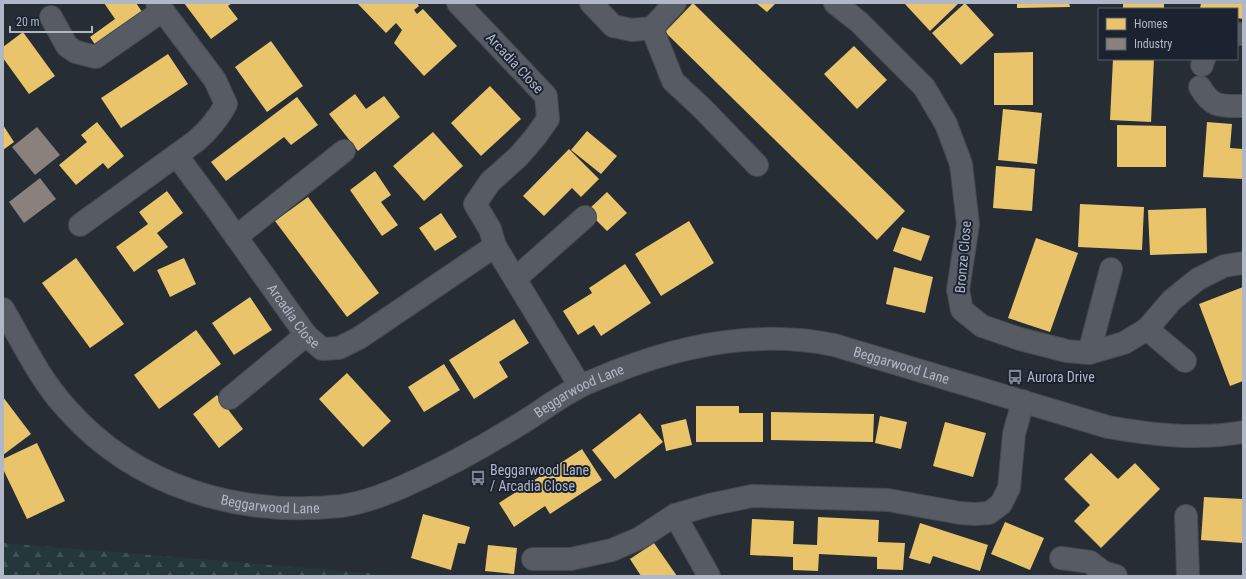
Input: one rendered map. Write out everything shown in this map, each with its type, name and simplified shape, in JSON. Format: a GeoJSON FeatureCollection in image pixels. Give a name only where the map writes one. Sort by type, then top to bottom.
{"type":"FeatureCollection","features":[{"type":"Feature","properties":{"kind":"street","name":"Arcadia Close"},"geometry":{"type":"LineString","coordinates":[[458,3],[546,96],[548,119],[519,156],[490,182],[475,204],[490,229],[495,246],[580,386]]}},
{"type":"Feature","properties":{"kind":"street"},"geometry":{"type":"LineString","coordinates":[[591,3],[613,26],[632,30],[652,28],[675,3]]}},
{"type":"Feature","properties":{"kind":"street","name":"Bronze Close"},"geometry":{"type":"LineString","coordinates":[[835,3],[859,22],[924,87],[946,124],[961,164],[968,224],[958,290],[962,310],[982,326],[1020,339],[1067,351],[1089,353],[1124,343],[1147,329],[1172,300],[1198,279],[1224,266],[1243,263]]}},
{"type":"Feature","properties":{"kind":"street"},"geometry":{"type":"LineString","coordinates":[[50,17],[67,46],[76,52],[96,57],[160,7],[215,80],[226,104],[220,116],[209,130],[177,156],[80,225]]}},
{"type":"Feature","properties":{"kind":"street"},"geometry":{"type":"LineString","coordinates":[[652,28],[673,80],[757,165]]}},
{"type":"Feature","properties":{"kind":"street"},"geometry":{"type":"LineString","coordinates":[[1200,87],[1205,96],[1214,104],[1243,106]]}},
{"type":"Feature","properties":{"kind":"street"},"geometry":{"type":"LineString","coordinates":[[236,237],[344,151]]}},
{"type":"Feature","properties":{"kind":"street","name":"Arcadia Close"},"geometry":{"type":"LineString","coordinates":[[177,156],[306,335],[322,349],[339,348],[359,338],[495,246]]}},
{"type":"Feature","properties":{"kind":"street"},"geometry":{"type":"LineString","coordinates":[[515,279],[585,217]]}},
{"type":"Feature","properties":{"kind":"street"},"geometry":{"type":"LineString","coordinates":[[1089,353],[1111,269]]}},
{"type":"Feature","properties":{"kind":"street","name":"Beggarwood Lane"},"geometry":{"type":"LineString","coordinates":[[3,309],[34,364],[52,391],[68,410],[93,435],[121,456],[175,486],[204,496],[253,506],[293,508],[342,506],[368,499],[430,474],[511,430],[557,399],[580,386],[644,360],[687,349],[750,339],[811,340],[834,345],[1108,426],[1148,434],[1212,436],[1243,432]]}},
{"type":"Feature","properties":{"kind":"street"},"geometry":{"type":"LineString","coordinates":[[1147,329],[1185,361]]}},
{"type":"Feature","properties":{"kind":"street"},"geometry":{"type":"LineString","coordinates":[[230,398],[306,335]]}},
{"type":"Feature","properties":{"kind":"street"},"geometry":{"type":"LineString","coordinates":[[533,559],[571,559],[612,550],[640,538],[675,514],[752,496],[888,500],[960,513],[989,513],[1001,504],[1009,488],[1014,434],[1023,401]]}},
{"type":"Feature","properties":{"kind":"street"},"geometry":{"type":"LineString","coordinates":[[675,514],[708,576]]}},
{"type":"Feature","properties":{"kind":"street"},"geometry":{"type":"LineString","coordinates":[[1186,516],[1188,576]]}},
{"type":"Feature","properties":{"kind":"street"},"geometry":{"type":"LineString","coordinates":[[1061,558],[1090,562],[1103,572],[1116,576]]}},
{"type":"Feature","properties":{"kind":"green space"},"geometry":{"type":"Polygon","coordinates":[[[3,543],[392,575],[395,576],[3,576],[3,543]]]}},
{"type":"Feature","properties":{"kind":"building: Homes"},"geometry":{"type":"Polygon","coordinates":[[[104,3],[136,3],[145,16],[98,49],[90,37],[115,19],[104,3]]]}},
{"type":"Feature","properties":{"kind":"building: Homes"},"geometry":{"type":"Polygon","coordinates":[[[184,3],[232,3],[228,6],[238,19],[211,39],[184,3]]]}},
{"type":"Feature","properties":{"kind":"building: Homes"},"geometry":{"type":"Polygon","coordinates":[[[357,3],[417,3],[419,6],[414,10],[417,14],[423,9],[457,46],[424,76],[394,43],[402,30],[396,23],[386,33],[357,3]]]}},
{"type":"Feature","properties":{"kind":"building: Homes"},"geometry":{"type":"Polygon","coordinates":[[[693,3],[905,211],[877,240],[665,32],[693,3]]]}},
{"type":"Feature","properties":{"kind":"building: Homes"},"geometry":{"type":"Polygon","coordinates":[[[756,3],[776,3],[767,12],[756,3]]]}},
{"type":"Feature","properties":{"kind":"building: Homes"},"geometry":{"type":"Polygon","coordinates":[[[904,3],[959,3],[930,31],[904,3]]]}},
{"type":"Feature","properties":{"kind":"building: Homes"},"geometry":{"type":"Polygon","coordinates":[[[965,3],[994,35],[961,65],[932,33],[965,3]]]}},
{"type":"Feature","properties":{"kind":"building: Homes"},"geometry":{"type":"Polygon","coordinates":[[[1017,3],[1069,3],[1070,7],[1017,8],[1017,3]]]}},
{"type":"Feature","properties":{"kind":"building: Homes"},"geometry":{"type":"Polygon","coordinates":[[[1123,3],[1164,3],[1164,8],[1123,8],[1123,3]]]}},
{"type":"Feature","properties":{"kind":"building: Homes"},"geometry":{"type":"Polygon","coordinates":[[[1201,3],[1243,3],[1243,19],[1238,18],[1238,8],[1200,8],[1201,3]]]}},
{"type":"Feature","properties":{"kind":"building: Homes"},"geometry":{"type":"Polygon","coordinates":[[[23,32],[55,76],[29,94],[3,58],[3,47],[23,32]]]}},
{"type":"Feature","properties":{"kind":"building: Homes"},"geometry":{"type":"Polygon","coordinates":[[[271,41],[303,86],[267,112],[235,67],[271,41]]]}},
{"type":"Feature","properties":{"kind":"building: Homes"},"geometry":{"type":"Polygon","coordinates":[[[854,46],[887,80],[857,109],[824,74],[854,46]]]}},
{"type":"Feature","properties":{"kind":"building: Homes"},"geometry":{"type":"Polygon","coordinates":[[[1033,52],[1033,105],[994,105],[994,53],[1033,52]]]}},
{"type":"Feature","properties":{"kind":"building: Homes"},"geometry":{"type":"Polygon","coordinates":[[[168,54],[188,84],[121,128],[101,98],[168,54]]]}},
{"type":"Feature","properties":{"kind":"building: Homes"},"geometry":{"type":"Polygon","coordinates":[[[1113,60],[1154,60],[1151,122],[1110,120],[1113,60]]]}},
{"type":"Feature","properties":{"kind":"building: Homes"},"geometry":{"type":"Polygon","coordinates":[[[490,86],[521,119],[481,156],[451,123],[490,86]]]}},
{"type":"Feature","properties":{"kind":"building: Homes"},"geometry":{"type":"Polygon","coordinates":[[[355,94],[366,109],[384,96],[400,117],[358,151],[329,114],[355,94]]]}},
{"type":"Feature","properties":{"kind":"building: Homes"},"geometry":{"type":"Polygon","coordinates":[[[297,97],[318,125],[291,145],[284,137],[226,181],[211,162],[297,97]]]}},
{"type":"Feature","properties":{"kind":"building: Homes"},"geometry":{"type":"Polygon","coordinates":[[[1003,109],[1042,113],[1037,164],[998,160],[1003,109]]]}},
{"type":"Feature","properties":{"kind":"building: Homes"},"geometry":{"type":"Polygon","coordinates":[[[97,122],[124,156],[108,169],[103,163],[76,185],[59,165],[87,142],[81,135],[97,122]]]}},
{"type":"Feature","properties":{"kind":"building: Homes"},"geometry":{"type":"Polygon","coordinates":[[[1207,122],[1232,124],[1230,148],[1243,149],[1243,179],[1203,177],[1207,122]]]}},
{"type":"Feature","properties":{"kind":"building: Homes"},"geometry":{"type":"Polygon","coordinates":[[[3,125],[14,142],[3,150],[3,125]]]}},
{"type":"Feature","properties":{"kind":"building: Homes"},"geometry":{"type":"Polygon","coordinates":[[[1117,125],[1166,126],[1166,167],[1117,167],[1117,125]]]}},
{"type":"Feature","properties":{"kind":"building: Homes"},"geometry":{"type":"Polygon","coordinates":[[[587,131],[617,156],[601,174],[571,150],[587,131]]]}},
{"type":"Feature","properties":{"kind":"building: Homes"},"geometry":{"type":"Polygon","coordinates":[[[433,132],[463,166],[424,201],[393,166],[433,132]]]}},
{"type":"Feature","properties":{"kind":"building: Homes"},"geometry":{"type":"Polygon","coordinates":[[[569,149],[599,179],[581,197],[572,188],[544,216],[523,196],[569,149]]]}},
{"type":"Feature","properties":{"kind":"building: Homes"},"geometry":{"type":"Polygon","coordinates":[[[996,166],[1035,169],[1032,211],[993,208],[996,166]]]}},
{"type":"Feature","properties":{"kind":"building: Homes"},"geometry":{"type":"Polygon","coordinates":[[[375,171],[391,195],[381,202],[398,225],[382,236],[350,190],[375,171]]]}},
{"type":"Feature","properties":{"kind":"building: Homes"},"geometry":{"type":"Polygon","coordinates":[[[167,191],[183,213],[157,233],[168,247],[134,272],[116,247],[148,224],[139,212],[167,191]]]}},
{"type":"Feature","properties":{"kind":"building: Homes"},"geometry":{"type":"Polygon","coordinates":[[[607,192],[627,213],[607,231],[587,211],[607,192]]]}},
{"type":"Feature","properties":{"kind":"building: Homes"},"geometry":{"type":"Polygon","coordinates":[[[308,197],[379,293],[347,317],[275,221],[308,197]]]}},
{"type":"Feature","properties":{"kind":"building: Homes"},"geometry":{"type":"Polygon","coordinates":[[[1080,204],[1144,207],[1142,250],[1078,247],[1080,204]]]}},
{"type":"Feature","properties":{"kind":"building: Homes"},"geometry":{"type":"Polygon","coordinates":[[[1206,208],[1207,253],[1150,255],[1148,210],[1206,208]]]}},
{"type":"Feature","properties":{"kind":"building: Homes"},"geometry":{"type":"Polygon","coordinates":[[[441,213],[457,237],[435,251],[419,228],[441,213]]]}},
{"type":"Feature","properties":{"kind":"building: Homes"},"geometry":{"type":"Polygon","coordinates":[[[689,221],[714,263],[661,296],[635,254],[689,221]]]}},
{"type":"Feature","properties":{"kind":"building: Homes"},"geometry":{"type":"Polygon","coordinates":[[[902,227],[930,236],[921,261],[893,251],[902,227]]]}},
{"type":"Feature","properties":{"kind":"building: Homes"},"geometry":{"type":"Polygon","coordinates":[[[1036,238],[1078,253],[1050,332],[1008,318],[1036,238]]]}},
{"type":"Feature","properties":{"kind":"building: Homes"},"geometry":{"type":"Polygon","coordinates":[[[76,258],[124,324],[90,348],[42,283],[76,258]]]}},
{"type":"Feature","properties":{"kind":"building: Homes"},"geometry":{"type":"Polygon","coordinates":[[[184,258],[196,284],[170,297],[157,270],[184,258]]]}},
{"type":"Feature","properties":{"kind":"building: Homes"},"geometry":{"type":"Polygon","coordinates":[[[625,264],[651,303],[601,336],[594,325],[578,335],[563,311],[592,293],[589,288],[625,264]]]}},
{"type":"Feature","properties":{"kind":"building: Homes"},"geometry":{"type":"Polygon","coordinates":[[[894,267],[933,277],[925,313],[886,304],[894,267]]]}},
{"type":"Feature","properties":{"kind":"building: Homes"},"geometry":{"type":"Polygon","coordinates":[[[1243,287],[1243,381],[1230,386],[1199,304],[1243,287]]]}},
{"type":"Feature","properties":{"kind":"building: Homes"},"geometry":{"type":"Polygon","coordinates":[[[250,297],[272,330],[234,355],[212,323],[250,297]]]}},
{"type":"Feature","properties":{"kind":"building: Homes"},"geometry":{"type":"Polygon","coordinates":[[[514,319],[529,343],[499,362],[508,377],[474,399],[449,360],[514,319]]]}},
{"type":"Feature","properties":{"kind":"building: Homes"},"geometry":{"type":"Polygon","coordinates":[[[196,330],[221,364],[159,409],[134,375],[196,330]]]}},
{"type":"Feature","properties":{"kind":"building: Homes"},"geometry":{"type":"Polygon","coordinates":[[[444,364],[460,390],[424,412],[408,387],[444,364]]]}},
{"type":"Feature","properties":{"kind":"building: Homes"},"geometry":{"type":"Polygon","coordinates":[[[347,373],[391,421],[363,447],[319,399],[347,373]]]}},
{"type":"Feature","properties":{"kind":"building: Homes"},"geometry":{"type":"Polygon","coordinates":[[[217,395],[243,429],[219,448],[193,414],[217,395]]]}},
{"type":"Feature","properties":{"kind":"building: Homes"},"geometry":{"type":"Polygon","coordinates":[[[3,397],[31,434],[3,455],[3,397]]]}},
{"type":"Feature","properties":{"kind":"building: Homes"},"geometry":{"type":"Polygon","coordinates":[[[696,406],[739,406],[739,413],[763,413],[763,442],[696,442],[696,406]]]}},
{"type":"Feature","properties":{"kind":"building: Homes"},"geometry":{"type":"Polygon","coordinates":[[[771,412],[874,414],[873,442],[771,440],[771,412]]]}},
{"type":"Feature","properties":{"kind":"building: Homes"},"geometry":{"type":"Polygon","coordinates":[[[640,413],[663,442],[615,479],[592,450],[640,413]]]}},
{"type":"Feature","properties":{"kind":"building: Homes"},"geometry":{"type":"Polygon","coordinates":[[[880,416],[907,422],[901,449],[875,443],[880,416]]]}},
{"type":"Feature","properties":{"kind":"building: Homes"},"geometry":{"type":"Polygon","coordinates":[[[686,419],[692,445],[666,451],[661,425],[686,419]]]}},
{"type":"Feature","properties":{"kind":"building: Homes"},"geometry":{"type":"Polygon","coordinates":[[[945,422],[986,433],[973,477],[933,466],[945,422]]]}},
{"type":"Feature","properties":{"kind":"building: Homes"},"geometry":{"type":"Polygon","coordinates":[[[37,443],[65,501],[27,519],[3,469],[3,459],[37,443]]]}},
{"type":"Feature","properties":{"kind":"building: Homes"},"geometry":{"type":"Polygon","coordinates":[[[582,449],[602,480],[550,514],[545,506],[514,527],[499,503],[582,449]]]}},
{"type":"Feature","properties":{"kind":"building: Homes"},"geometry":{"type":"Polygon","coordinates":[[[1091,453],[1118,479],[1135,463],[1160,489],[1101,548],[1074,521],[1090,505],[1064,479],[1091,453]]]}},
{"type":"Feature","properties":{"kind":"building: Homes"},"geometry":{"type":"Polygon","coordinates":[[[1204,497],[1243,499],[1243,543],[1201,540],[1204,497]]]}},
{"type":"Feature","properties":{"kind":"building: Homes"},"geometry":{"type":"Polygon","coordinates":[[[423,514],[470,527],[465,544],[458,543],[451,570],[411,558],[423,514]]]}},
{"type":"Feature","properties":{"kind":"building: Homes"},"geometry":{"type":"Polygon","coordinates":[[[818,517],[879,520],[878,542],[905,543],[903,570],[877,569],[877,557],[819,554],[818,571],[793,570],[793,557],[750,555],[752,519],[794,521],[793,544],[817,545],[818,517]]]}},
{"type":"Feature","properties":{"kind":"building: Homes"},"geometry":{"type":"Polygon","coordinates":[[[1005,522],[1044,538],[1030,570],[991,554],[1005,522]]]}},
{"type":"Feature","properties":{"kind":"building: Homes"},"geometry":{"type":"Polygon","coordinates":[[[920,523],[988,545],[980,571],[933,556],[930,564],[909,558],[920,523]]]}},
{"type":"Feature","properties":{"kind":"building: Homes"},"geometry":{"type":"Polygon","coordinates":[[[654,543],[677,576],[641,576],[630,559],[654,543]]]}},
{"type":"Feature","properties":{"kind":"building: Homes"},"geometry":{"type":"Polygon","coordinates":[[[488,545],[517,548],[514,574],[485,571],[488,545]]]}},
{"type":"Feature","properties":{"kind":"building: Industry"},"geometry":{"type":"Polygon","coordinates":[[[37,127],[60,155],[35,175],[12,147],[37,127]]]}},
{"type":"Feature","properties":{"kind":"building: Industry"},"geometry":{"type":"Polygon","coordinates":[[[40,178],[56,199],[24,223],[9,202],[40,178]]]}},
{"type":"Feature","properties":{"kind":"place","name":"Aurora Drive"},"geometry":{"type":"Point","coordinates":[1015,377]}},
{"type":"Feature","properties":{"kind":"place","name":"Beggarwood Lane / Arcadia Close"},"geometry":{"type":"Point","coordinates":[478,478]}}]}
